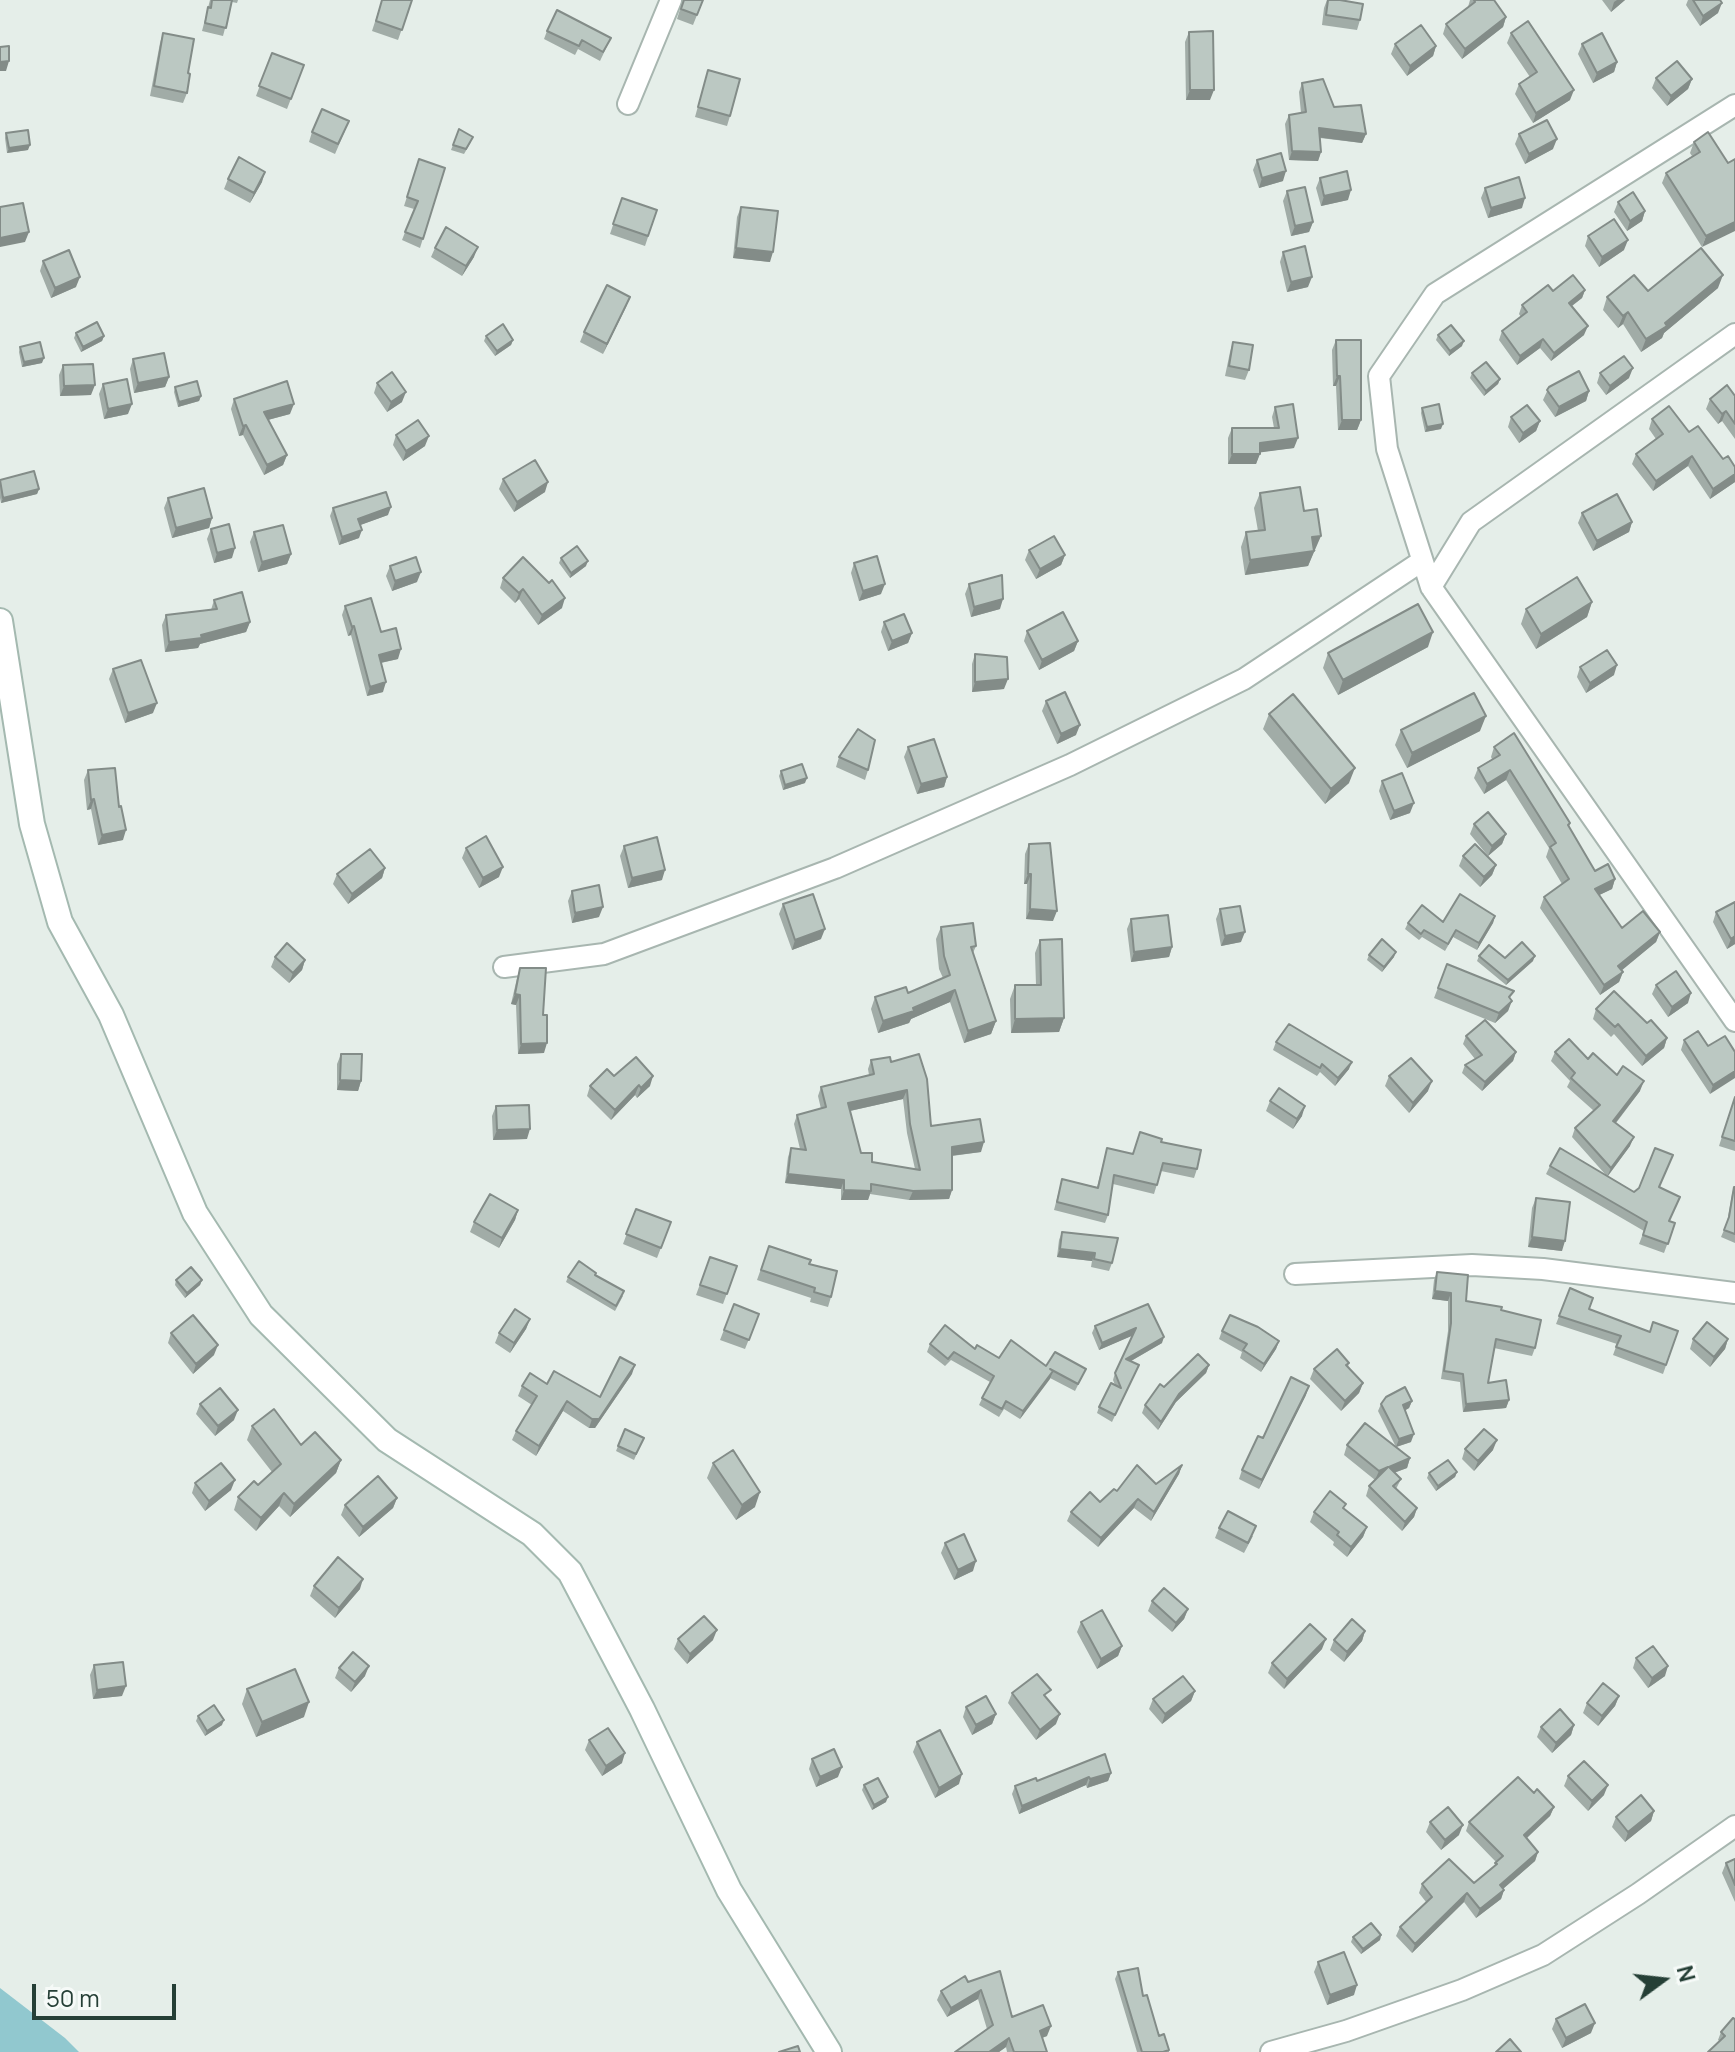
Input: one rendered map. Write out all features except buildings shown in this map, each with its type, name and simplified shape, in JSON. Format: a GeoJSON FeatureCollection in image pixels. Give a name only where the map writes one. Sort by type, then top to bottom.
{"type":"FeatureCollection","features":[{"type":"Feature","properties":{"kind":"street"},"geometry":{"type":"LineString","coordinates":[[628,104],[671,0]]}},
{"type":"Feature","properties":{"kind":"street"},"geometry":{"type":"LineString","coordinates":[[1735,105],[1435,294],[1379,376],[1387,449],[1431,587],[1735,1021]]}},
{"type":"Feature","properties":{"kind":"street"},"geometry":{"type":"LineString","coordinates":[[1431,587],[1471,522],[1735,334]]}},
{"type":"Feature","properties":{"kind":"street"},"geometry":{"type":"LineString","coordinates":[[504,967],[604,954],[835,868],[1070,765],[1244,679],[1422,561]]}},
{"type":"Feature","properties":{"kind":"street"},"geometry":{"type":"LineString","coordinates":[[0,621],[32,824],[60,922],[111,1015],[195,1213],[261,1315],[387,1440],[532,1534],[570,1572],[642,1709],[729,1890],[829,2052]]}},
{"type":"Feature","properties":{"kind":"street"},"geometry":{"type":"LineString","coordinates":[[1295,1274],[1472,1265],[1543,1269],[1735,1293]]}},
{"type":"Feature","properties":{"kind":"street"},"geometry":{"type":"LineString","coordinates":[[1271,2052],[1346,2031],[1448,1995],[1543,1955],[1735,1826]]}},
{"type":"Feature","properties":{"kind":"water"},"geometry":{"type":"Polygon","coordinates":[[[0,1988],[65,2038],[79,2052],[0,2052],[0,1988]]]}}]}
